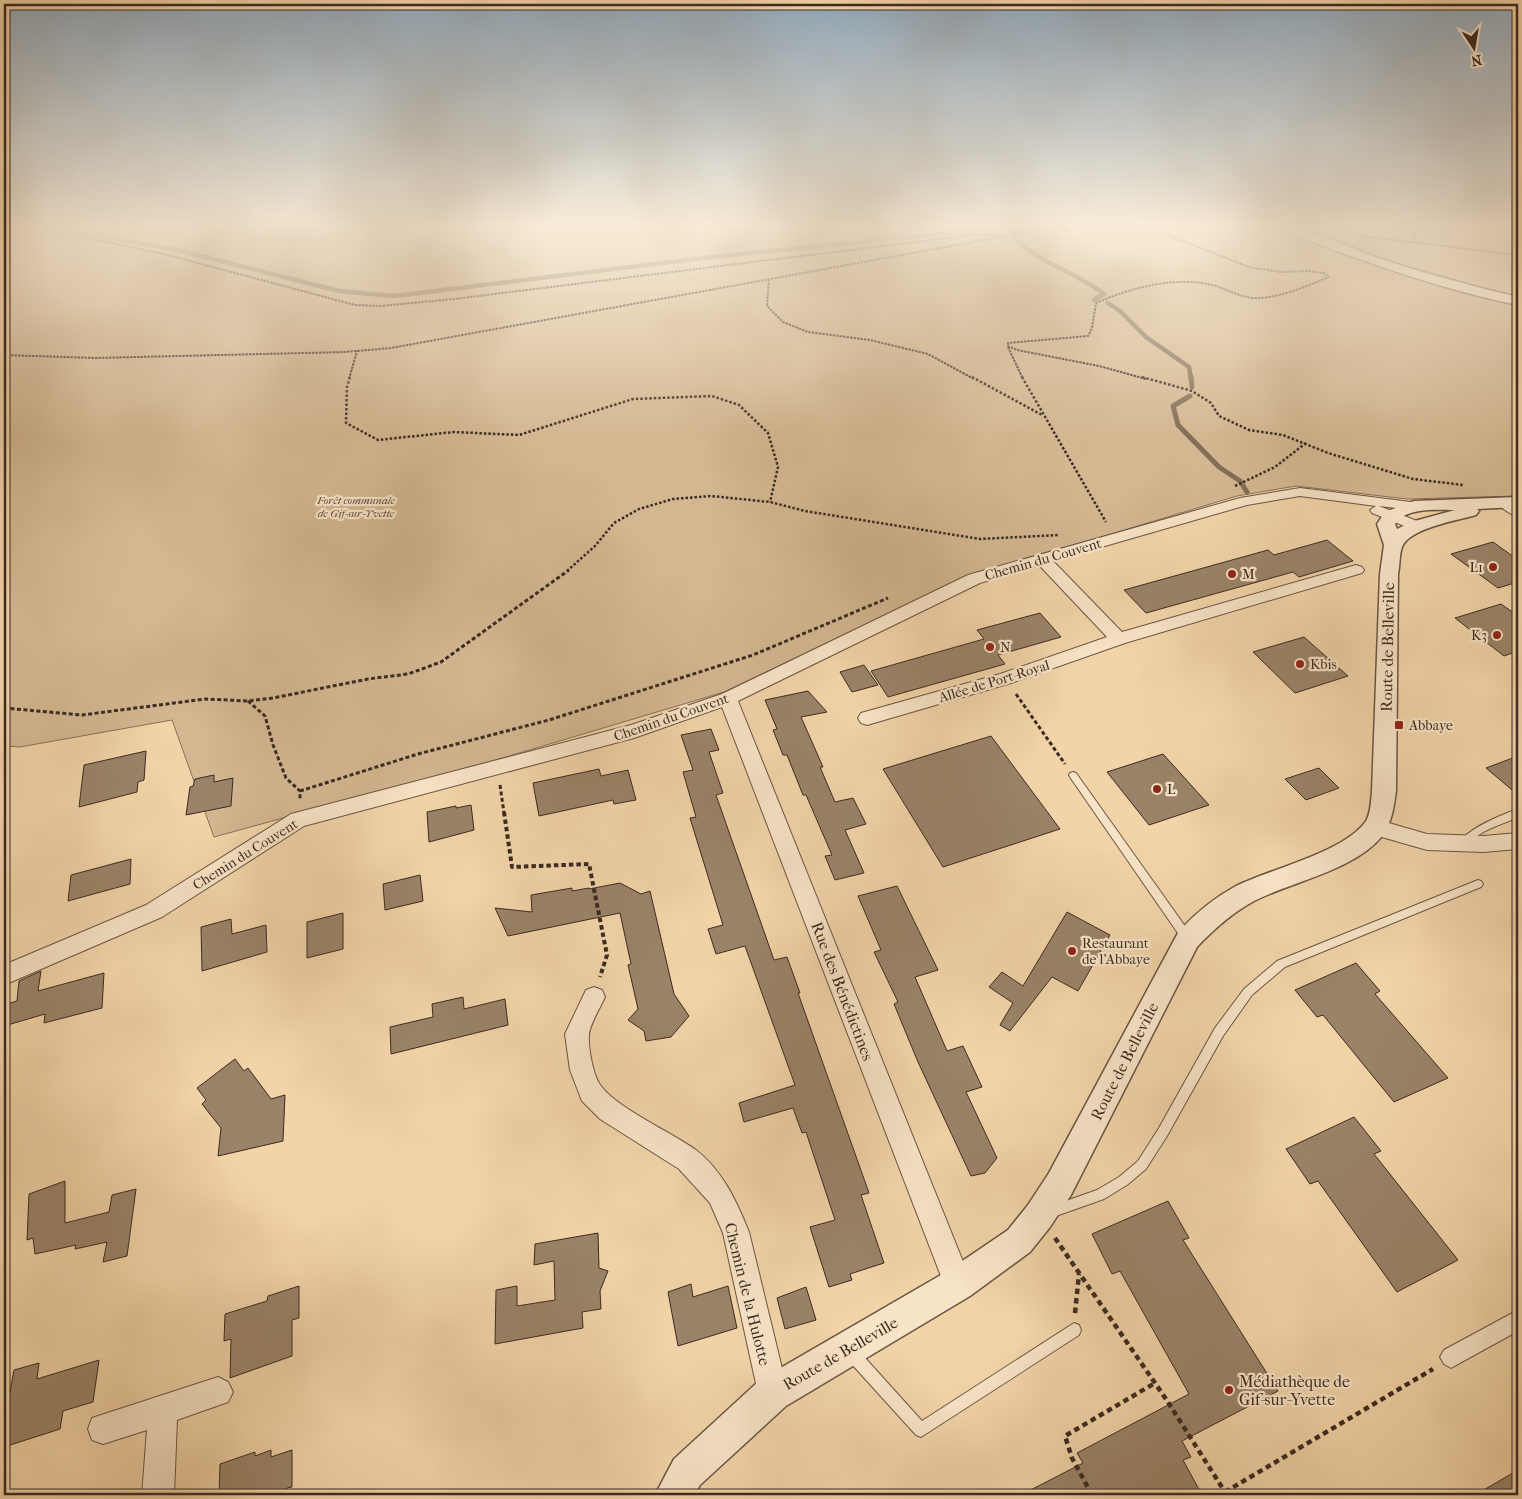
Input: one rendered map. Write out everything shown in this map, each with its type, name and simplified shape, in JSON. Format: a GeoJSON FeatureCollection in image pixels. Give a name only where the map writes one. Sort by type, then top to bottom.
{"type":"FeatureCollection","features":[{"type":"Feature","properties":{"kind":"street"},"geometry":{"type":"LineString","coordinates":[[1492,295],[1518,301]]}},
{"type":"Feature","properties":{"kind":"street","name":"Chemin du Couvent"},"geometry":{"type":"LineString","coordinates":[[4,975],[154,911],[298,820],[634,731],[728,698],[974,579],[1245,501],[1300,492],[1414,506]]}},
{"type":"Feature","properties":{"kind":"street"},"geometry":{"type":"LineString","coordinates":[[1356,500],[1390,528],[1403,533],[1418,526],[1455,516],[1510,505]]}},
{"type":"Feature","properties":{"kind":"street"},"geometry":{"type":"LineString","coordinates":[[1435,504],[1450,510],[1455,516]]}},
{"type":"Feature","properties":{"kind":"street"},"geometry":{"type":"LineString","coordinates":[[1390,528],[1414,506],[1435,504],[1510,505]]}},
{"type":"Feature","properties":{"kind":"street"},"geometry":{"type":"LineString","coordinates":[[1390,528],[1418,526]]}},
{"type":"Feature","properties":{"kind":"street","name":"Route de Belleville"},"geometry":{"type":"LineString","coordinates":[[674,1495],[687,1472],[773,1393],[958,1284],[1019,1241],[1039,1216],[1060,1184],[1188,939],[1217,910],[1254,889],[1351,848],[1375,827],[1381,812],[1384,791],[1390,528]]}},
{"type":"Feature","properties":{"kind":"street"},"geometry":{"type":"LineString","coordinates":[[1042,560],[1119,639]]}},
{"type":"Feature","properties":{"kind":"street","name":"Allée de Port-Royal"},"geometry":{"type":"LineString","coordinates":[[867,718],[1006,679],[1119,639],[1356,570]]}},
{"type":"Feature","properties":{"kind":"street","name":"Rue des Bénédictines"},"geometry":{"type":"LineString","coordinates":[[728,698],[958,1284]]}},
{"type":"Feature","properties":{"kind":"street"},"geometry":{"type":"LineString","coordinates":[[1375,827],[1427,842],[1484,844],[1518,841]]}},
{"type":"Feature","properties":{"kind":"street","name":"Chemin de la Hulotte"},"geometry":{"type":"LineString","coordinates":[[594,997],[577,1034],[582,1070],[591,1093],[609,1110],[688,1160],[719,1194],[736,1232],[773,1393]]}},
{"type":"Feature","properties":{"kind":"street"},"geometry":{"type":"LineString","coordinates":[[1451,1357],[1518,1320]]}},
{"type":"Feature","properties":{"kind":"street"},"geometry":{"type":"LineString","coordinates":[[103,1429],[218,1392]]}},
{"type":"Feature","properties":{"kind":"street"},"geometry":{"type":"LineString","coordinates":[[158,1495],[163,1410]]}},
{"type":"Feature","properties":{"kind":"lane"},"geometry":{"type":"LineString","coordinates":[[1073,775],[1188,939]]}},
{"type":"Feature","properties":{"kind":"lane"},"geometry":{"type":"LineString","coordinates":[[1464,843],[1474,833],[1518,813]]}},
{"type":"Feature","properties":{"kind":"lane"},"geometry":{"type":"LineString","coordinates":[[1039,1216],[1100,1195],[1123,1181],[1142,1165],[1163,1132],[1219,1032],[1248,992],[1281,964],[1478,884]]}},
{"type":"Feature","properties":{"kind":"lane"},"geometry":{"type":"LineString","coordinates":[[848,1349],[921,1430],[1074,1330]]}},
{"type":"Feature","properties":{"kind":"path"},"geometry":{"type":"LineString","coordinates":[[320,295],[355,304],[381,306],[487,295]]}},
{"type":"Feature","properties":{"kind":"path"},"geometry":{"type":"LineString","coordinates":[[4,355],[95,358],[357,351],[391,348],[682,295]]}},
{"type":"Feature","properties":{"kind":"path"},"geometry":{"type":"LineString","coordinates":[[768,295],[767,306],[783,322],[808,332],[870,340],[928,354],[1042,415]]}},
{"type":"Feature","properties":{"kind":"path"},"geometry":{"type":"LineString","coordinates":[[1008,346],[1008,343],[1029,340],[1071,339],[1088,336],[1093,322],[1093,312],[1096,303],[1116,295]]}},
{"type":"Feature","properties":{"kind":"path"},"geometry":{"type":"LineString","coordinates":[[1243,295],[1253,298],[1276,295]]}},
{"type":"Feature","properties":{"kind":"path"},"geometry":{"type":"LineString","coordinates":[[1008,346],[1042,415],[1106,522]]}},
{"type":"Feature","properties":{"kind":"path"},"geometry":{"type":"LineString","coordinates":[[1008,346],[1016,350],[1099,366],[1192,391],[1211,403],[1219,416],[1228,422],[1249,430],[1283,435],[1328,453],[1413,479],[1470,486]]}},
{"type":"Feature","properties":{"kind":"path"},"geometry":{"type":"LineString","coordinates":[[357,351],[346,388],[346,423],[378,440],[454,432],[519,435],[632,399],[712,396],[739,405],[768,433],[778,467],[770,502]]}},
{"type":"Feature","properties":{"kind":"path"},"geometry":{"type":"LineString","coordinates":[[1233,487],[1240,481],[1263,474],[1276,467],[1306,443]]}},
{"type":"Feature","properties":{"kind":"path"},"geometry":{"type":"LineString","coordinates":[[4,708],[82,715],[205,699],[248,701],[273,698],[368,679],[408,674],[441,662],[569,570],[595,546],[614,523],[639,509],[674,500],[711,496],[770,502],[804,511],[980,539],[1065,533]]}},
{"type":"Feature","properties":{"kind":"path"},"geometry":{"type":"LineString","coordinates":[[1098,524],[1114,520]]}},
{"type":"Feature","properties":{"kind":"path"},"geometry":{"type":"LineString","coordinates":[[300,791],[418,754],[550,720],[753,656],[896,595]]}},
{"type":"Feature","properties":{"kind":"path"},"geometry":{"type":"LineString","coordinates":[[1006,679],[1073,775]]}},
{"type":"Feature","properties":{"kind":"path"},"geometry":{"type":"LineString","coordinates":[[248,701],[265,716],[273,745],[286,778],[300,791]]}},
{"type":"Feature","properties":{"kind":"path"},"geometry":{"type":"LineString","coordinates":[[497,768],[512,867],[589,864],[608,955],[594,997]]}},
{"type":"Feature","properties":{"kind":"path"},"geometry":{"type":"LineString","coordinates":[[298,820],[300,791]]}},
{"type":"Feature","properties":{"kind":"path"},"geometry":{"type":"LineString","coordinates":[[1039,1216],[1155,1383],[1225,1492],[1240,1495]]}},
{"type":"Feature","properties":{"kind":"path"},"geometry":{"type":"LineString","coordinates":[[1074,1330],[1080,1274]]}},
{"type":"Feature","properties":{"kind":"path"},"geometry":{"type":"LineString","coordinates":[[1225,1492],[1451,1357]]}},
{"type":"Feature","properties":{"kind":"path"},"geometry":{"type":"LineString","coordinates":[[1092,1495],[1072,1458],[1065,1436],[1155,1383]]}},
{"type":"Feature","properties":{"kind":"green space","name":"Forêt communale de Gif-sur-Yvette"},"geometry":{"type":"Polygon","coordinates":[[[4,295],[1518,295],[1518,496],[1407,499],[1296,486],[1237,496],[959,580],[724,692],[506,757],[214,837],[172,720],[20,747],[4,746],[4,295]]]}},
{"type":"Feature","properties":{"kind":"building","name":"M"},"geometry":{"type":"Polygon","coordinates":[[[1327,540],[1353,561],[1299,577],[1293,572],[1146,613],[1124,590],[1268,550],[1274,555],[1327,540]]]}},
{"type":"Feature","properties":{"kind":"building","name":"L1"},"geometry":{"type":"Polygon","coordinates":[[[1493,542],[1518,560],[1518,582],[1498,588],[1451,554],[1493,542]]]}},
{"type":"Feature","properties":{"kind":"building","name":"K3"},"geometry":{"type":"Polygon","coordinates":[[[1501,604],[1518,616],[1518,651],[1504,656],[1455,618],[1501,604]]]}},
{"type":"Feature","properties":{"kind":"building","name":"N"},"geometry":{"type":"Polygon","coordinates":[[[1040,613],[1061,637],[998,655],[1005,664],[888,697],[871,671],[984,639],[977,630],[1040,613]]]}},
{"type":"Feature","properties":{"kind":"building","name":"Kbis"},"geometry":{"type":"Polygon","coordinates":[[[1304,637],[1348,676],[1295,693],[1253,652],[1304,637]]]}},
{"type":"Feature","properties":{"kind":"building"},"geometry":{"type":"Polygon","coordinates":[[[864,665],[878,685],[852,692],[840,672],[864,665]]]}},
{"type":"Feature","properties":{"kind":"building"},"geometry":{"type":"Polygon","coordinates":[[[808,691],[827,712],[801,717],[823,767],[820,767],[835,802],[853,798],[866,824],[845,830],[864,873],[835,880],[825,856],[832,855],[806,795],[803,795],[787,755],[783,755],[773,730],[777,729],[765,700],[808,691]]]}},
{"type":"Feature","properties":{"kind":"building"},"geometry":{"type":"Polygon","coordinates":[[[711,729],[719,750],[709,752],[723,793],[716,795],[774,960],[787,957],[800,993],[798,993],[869,1193],[861,1195],[884,1263],[850,1274],[852,1280],[829,1287],[810,1227],[835,1220],[806,1132],[802,1133],[793,1108],[744,1122],[739,1103],[795,1085],[745,946],[716,954],[708,929],[723,925],[690,818],[696,817],[683,772],[693,770],[681,735],[711,729]]]}},
{"type":"Feature","properties":{"kind":"building"},"geometry":{"type":"Polygon","coordinates":[[[991,736],[1060,829],[943,867],[883,769],[991,736]]]}},
{"type":"Feature","properties":{"kind":"building"},"geometry":{"type":"Polygon","coordinates":[[[146,751],[144,780],[138,782],[137,792],[79,807],[84,765],[146,751]]]}},
{"type":"Feature","properties":{"kind":"building","name":"L"},"geometry":{"type":"Polygon","coordinates":[[[1163,754],[1209,805],[1149,825],[1107,772],[1163,754]]]}},
{"type":"Feature","properties":{"kind":"building"},"geometry":{"type":"Polygon","coordinates":[[[1518,756],[1518,795],[1486,768],[1518,756]]]}},
{"type":"Feature","properties":{"kind":"building"},"geometry":{"type":"Polygon","coordinates":[[[1319,768],[1339,788],[1306,800],[1285,779],[1319,768]]]}},
{"type":"Feature","properties":{"kind":"building"},"geometry":{"type":"Polygon","coordinates":[[[599,769],[601,776],[628,770],[636,800],[614,804],[613,800],[539,816],[533,783],[599,769]]]}},
{"type":"Feature","properties":{"kind":"building"},"geometry":{"type":"Polygon","coordinates":[[[214,775],[214,782],[233,778],[231,806],[186,815],[190,787],[193,786],[195,779],[214,775]]]}},
{"type":"Feature","properties":{"kind":"building"},"geometry":{"type":"Polygon","coordinates":[[[471,805],[474,830],[429,842],[427,812],[471,805]]]}},
{"type":"Feature","properties":{"kind":"building"},"geometry":{"type":"Polygon","coordinates":[[[131,859],[130,884],[68,901],[71,875],[131,859]]]}},
{"type":"Feature","properties":{"kind":"building"},"geometry":{"type":"Polygon","coordinates":[[[420,875],[423,901],[385,910],[383,884],[420,875]]]}},
{"type":"Feature","properties":{"kind":"building"},"geometry":{"type":"Polygon","coordinates":[[[620,883],[641,894],[650,891],[674,994],[689,1016],[671,1037],[646,1041],[644,1031],[628,1020],[638,1009],[628,965],[631,964],[620,913],[508,936],[495,908],[532,912],[531,895],[572,888],[572,891],[589,889],[620,883]]]}},
{"type":"Feature","properties":{"kind":"building"},"geometry":{"type":"Polygon","coordinates":[[[897,886],[938,970],[915,977],[947,1051],[963,1046],[982,1087],[966,1092],[997,1158],[985,1173],[971,1176],[918,1062],[894,1004],[898,1002],[874,952],[881,950],[858,896],[897,886]]]}},
{"type":"Feature","properties":{"kind":"building","name":"Restaurant de l'Abbaye"},"geometry":{"type":"Polygon","coordinates":[[[1067,912],[1110,935],[1078,991],[1052,977],[1010,1031],[1000,1025],[1013,1003],[989,987],[1002,972],[1023,986],[1067,912]]]}},
{"type":"Feature","properties":{"kind":"building"},"geometry":{"type":"Polygon","coordinates":[[[343,913],[343,949],[307,958],[307,922],[343,913]]]}},
{"type":"Feature","properties":{"kind":"building"},"geometry":{"type":"Polygon","coordinates":[[[231,919],[232,934],[266,925],[267,952],[202,971],[201,927],[231,919]]]}},
{"type":"Feature","properties":{"kind":"building"},"geometry":{"type":"Polygon","coordinates":[[[1356,963],[1380,991],[1375,994],[1448,1078],[1394,1102],[1323,1015],[1317,1017],[1295,990],[1356,963]]]}},
{"type":"Feature","properties":{"kind":"building"},"geometry":{"type":"Polygon","coordinates":[[[41,971],[38,991],[104,973],[102,1008],[44,1023],[45,1014],[4,1026],[4,1005],[17,1001],[19,981],[41,971]]]}},
{"type":"Feature","properties":{"kind":"building"},"geometry":{"type":"Polygon","coordinates":[[[463,997],[464,1009],[505,999],[508,1025],[391,1054],[390,1027],[433,1017],[432,1004],[463,997]]]}},
{"type":"Feature","properties":{"kind":"building"},"geometry":{"type":"Polygon","coordinates":[[[235,1059],[244,1071],[248,1068],[271,1099],[285,1095],[283,1141],[218,1156],[221,1128],[202,1104],[206,1100],[197,1088],[235,1059]]]}},
{"type":"Feature","properties":{"kind":"building"},"geometry":{"type":"Polygon","coordinates":[[[1354,1117],[1381,1151],[1374,1154],[1458,1260],[1397,1292],[1318,1181],[1310,1184],[1286,1149],[1354,1117]]]}},
{"type":"Feature","properties":{"kind":"building"},"geometry":{"type":"Polygon","coordinates":[[[65,1181],[65,1223],[109,1212],[112,1195],[136,1189],[127,1256],[103,1262],[107,1242],[75,1249],[76,1245],[35,1254],[33,1238],[27,1240],[29,1194],[65,1181]]]}},
{"type":"Feature","properties":{"kind":"building"},"geometry":{"type":"Polygon","coordinates":[[[1168,1201],[1189,1238],[1183,1240],[1278,1391],[1182,1441],[1191,1457],[1183,1460],[1202,1495],[1021,1495],[1083,1463],[1077,1453],[1189,1394],[1120,1271],[1112,1274],[1092,1234],[1168,1201]]]}},
{"type":"Feature","properties":{"kind":"building"},"geometry":{"type":"Polygon","coordinates":[[[598,1233],[599,1268],[608,1271],[600,1291],[601,1309],[582,1312],[583,1328],[495,1344],[496,1290],[517,1286],[517,1306],[555,1300],[554,1261],[534,1265],[535,1244],[598,1233]]]}},
{"type":"Feature","properties":{"kind":"building"},"geometry":{"type":"Polygon","coordinates":[[[691,1284],[693,1297],[728,1286],[737,1328],[678,1346],[668,1292],[691,1284]]]}},
{"type":"Feature","properties":{"kind":"building"},"geometry":{"type":"Polygon","coordinates":[[[299,1286],[299,1318],[292,1320],[292,1356],[230,1378],[231,1339],[224,1341],[225,1314],[267,1301],[268,1296],[299,1286]]]}},
{"type":"Feature","properties":{"kind":"building"},"geometry":{"type":"Polygon","coordinates":[[[806,1287],[816,1320],[785,1329],[777,1298],[806,1287]]]}},
{"type":"Feature","properties":{"kind":"building"},"geometry":{"type":"Polygon","coordinates":[[[99,1360],[93,1402],[63,1411],[60,1429],[4,1447],[4,1425],[14,1370],[39,1363],[37,1379],[99,1360]]]}},
{"type":"Feature","properties":{"kind":"building"},"geometry":{"type":"Polygon","coordinates":[[[271,1450],[271,1457],[292,1450],[292,1487],[287,1488],[287,1495],[219,1495],[220,1464],[255,1452],[255,1456],[271,1450]]]}},
{"type":"Feature","properties":{"kind":"building"},"geometry":{"type":"Polygon","coordinates":[[[1518,1470],[1518,1495],[1475,1495],[1518,1470]]]}},
{"type":"Feature","properties":{"kind":"waterway"},"geometry":{"type":"LineString","coordinates":[[382,295],[403,295]]}},
{"type":"Feature","properties":{"kind":"waterway"},"geometry":{"type":"LineString","coordinates":[[1094,300],[1102,295]]}},
{"type":"Feature","properties":{"kind":"waterway"},"geometry":{"type":"LineString","coordinates":[[1108,303],[1120,311],[1146,337],[1189,367],[1191,379]]}},
{"type":"Feature","properties":{"kind":"waterway"},"geometry":{"type":"LineString","coordinates":[[1191,377],[1192,387]]}},
{"type":"Feature","properties":{"kind":"waterway"},"geometry":{"type":"LineString","coordinates":[[1190,396],[1173,406],[1178,425],[1219,467],[1240,481],[1247,492]]}},
{"type":"Feature","properties":{"kind":"place","name":"L1"},"geometry":{"type":"Point","coordinates":[1493,567]}},
{"type":"Feature","properties":{"kind":"place","name":"M"},"geometry":{"type":"Point","coordinates":[1232,574]}},
{"type":"Feature","properties":{"kind":"place","name":"K3"},"geometry":{"type":"Point","coordinates":[1497,635]}},
{"type":"Feature","properties":{"kind":"place","name":"N"},"geometry":{"type":"Point","coordinates":[990,647]}},
{"type":"Feature","properties":{"kind":"place","name":"Kbis"},"geometry":{"type":"Point","coordinates":[1300,664]}},
{"type":"Feature","properties":{"kind":"place","name":"Abbaye"},"geometry":{"type":"Point","coordinates":[1399,725]}},
{"type":"Feature","properties":{"kind":"place","name":"L"},"geometry":{"type":"Point","coordinates":[1157,789]}},
{"type":"Feature","properties":{"kind":"place","name":"Restaurant de l'Abbaye"},"geometry":{"type":"Point","coordinates":[1072,951]}},
{"type":"Feature","properties":{"kind":"place","name":"Médiathèque de Gif-sur-Yvette"},"geometry":{"type":"Point","coordinates":[1229,1390]}}]}
